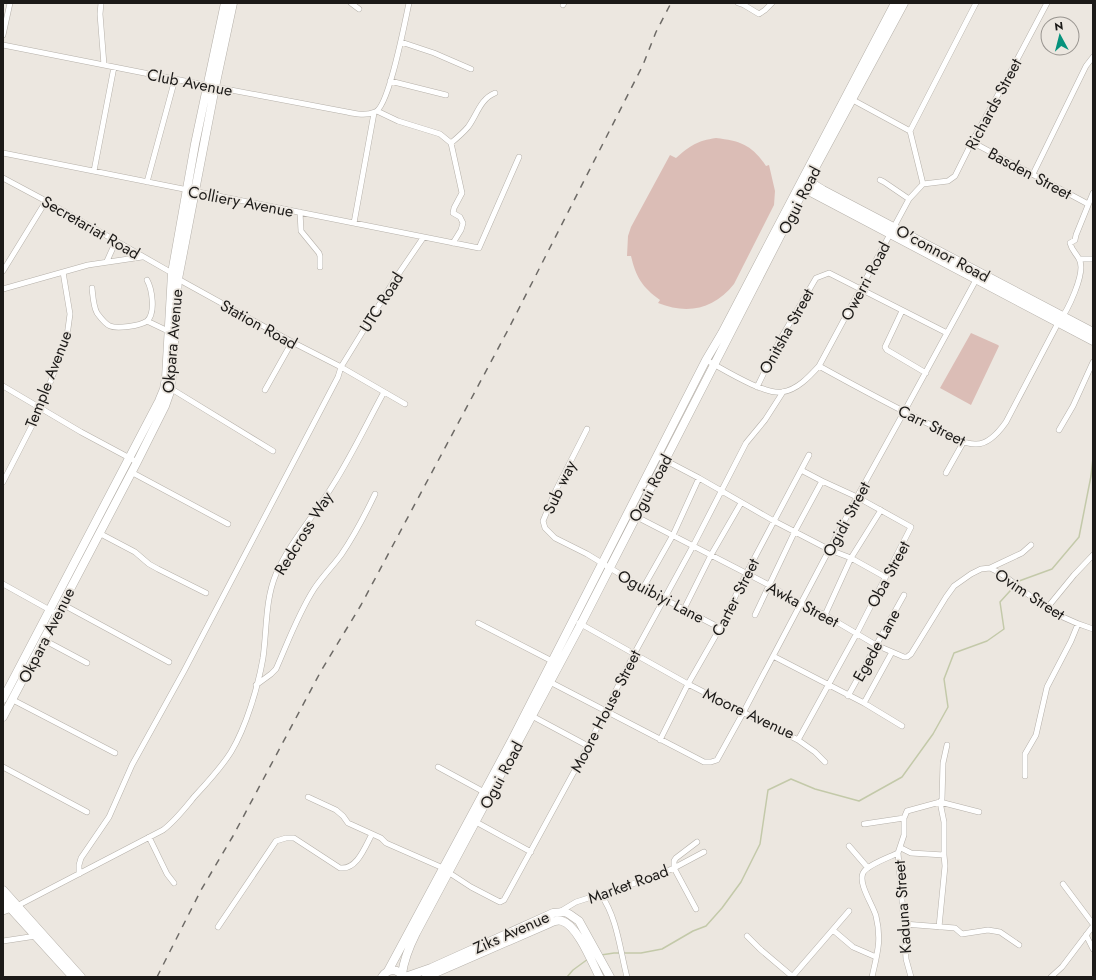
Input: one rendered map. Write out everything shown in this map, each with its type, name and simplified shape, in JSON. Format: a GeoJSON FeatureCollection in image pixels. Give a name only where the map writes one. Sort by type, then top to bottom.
{"type":"FeatureCollection","features":[{"type":"Feature","properties":{"kind":"main road","name":"Okpara Avenue"},"geometry":{"type":"LineString","coordinates":[[168,386],[168,331],[172,273],[191,191],[225,3]]}},
{"type":"Feature","properties":{"kind":"main road","name":"Okpara Avenue"},"geometry":{"type":"LineString","coordinates":[[211,86],[233,3]]}},
{"type":"Feature","properties":{"kind":"main road","name":"Ogui Road"},"geometry":{"type":"LineString","coordinates":[[806,180],[814,170],[895,3]]}},
{"type":"Feature","properties":{"kind":"main road","name":"Ogui Road"},"geometry":{"type":"LineString","coordinates":[[385,974],[476,822],[550,682],[577,622],[657,456],[706,360],[802,188],[849,97],[904,3]]}},
{"type":"Feature","properties":{"kind":"main road"},"geometry":{"type":"LineString","coordinates":[[814,170],[816,181],[821,193]]}},
{"type":"Feature","properties":{"kind":"main road"},"geometry":{"type":"LineString","coordinates":[[806,180],[821,193]]}},
{"type":"Feature","properties":{"kind":"main road","name":"Ogui Road"},"geometry":{"type":"LineString","coordinates":[[605,566],[636,516],[665,461],[800,200],[802,188]]}},
{"type":"Feature","properties":{"kind":"main road"},"geometry":{"type":"LineString","coordinates":[[802,188],[821,193]]}},
{"type":"Feature","properties":{"kind":"main road","name":"Okpara Avenue"},"geometry":{"type":"LineString","coordinates":[[3,699],[6,688],[53,612],[105,504],[165,406],[178,279],[191,191]]}},
{"type":"Feature","properties":{"kind":"main road"},"geometry":{"type":"LineString","coordinates":[[800,200],[821,193]]}},
{"type":"Feature","properties":{"kind":"main road","name":"O'connor Road"},"geometry":{"type":"LineString","coordinates":[[821,193],[1061,319]]}},
{"type":"Feature","properties":{"kind":"main road"},"geometry":{"type":"LineString","coordinates":[[1061,319],[1093,332]]}},
{"type":"Feature","properties":{"kind":"main road"},"geometry":{"type":"LineString","coordinates":[[1061,319],[1093,341]]}},
{"type":"Feature","properties":{"kind":"main road","name":"Okpara Avenue"},"geometry":{"type":"LineString","coordinates":[[3,717],[44,640],[53,612],[62,604],[131,472],[133,460]]}},
{"type":"Feature","properties":{"kind":"main road"},"geometry":{"type":"LineString","coordinates":[[105,504],[112,508]]}},
{"type":"Feature","properties":{"kind":"main road","name":"Ogui Road"},"geometry":{"type":"LineString","coordinates":[[404,976],[404,961],[407,950],[484,792],[552,661],[577,622]]}},
{"type":"Feature","properties":{"kind":"main road"},"geometry":{"type":"LineString","coordinates":[[3,890],[10,909],[81,977]]}},
{"type":"Feature","properties":{"kind":"main road"},"geometry":{"type":"LineString","coordinates":[[3,900],[73,977]]}},
{"type":"Feature","properties":{"kind":"main road","name":"Ziks Avenue"},"geometry":{"type":"LineString","coordinates":[[404,976],[450,959],[553,913],[561,912],[569,914],[579,921],[609,975]]}},
{"type":"Feature","properties":{"kind":"main road","name":"Ziks Avenue"},"geometry":{"type":"LineString","coordinates":[[426,977],[550,923],[558,921],[566,923],[570,926],[583,945],[599,977]]}},
{"type":"Feature","properties":{"kind":"main road"},"geometry":{"type":"LineString","coordinates":[[385,974],[396,970],[404,976]]}},
{"type":"Feature","properties":{"kind":"street"},"geometry":{"type":"LineString","coordinates":[[3,35],[10,3]]}},
{"type":"Feature","properties":{"kind":"street"},"geometry":{"type":"LineString","coordinates":[[101,3],[100,14],[104,65]]}},
{"type":"Feature","properties":{"kind":"street"},"geometry":{"type":"LineString","coordinates":[[351,3],[359,9]]}},
{"type":"Feature","properties":{"kind":"street"},"geometry":{"type":"LineString","coordinates":[[354,223],[376,112],[382,105],[390,82],[401,42],[409,3]]}},
{"type":"Feature","properties":{"kind":"street"},"geometry":{"type":"LineString","coordinates":[[738,3],[745,4],[759,14],[772,3]]}},
{"type":"Feature","properties":{"kind":"street"},"geometry":{"type":"LineString","coordinates":[[923,184],[910,131],[976,3]]}},
{"type":"Feature","properties":{"kind":"street","name":"Richards Street"},"geometry":{"type":"LineString","coordinates":[[923,184],[952,180],[955,176],[1047,3]]}},
{"type":"Feature","properties":{"kind":"street"},"geometry":{"type":"LineString","coordinates":[[401,42],[472,68]]}},
{"type":"Feature","properties":{"kind":"street","name":"Club Avenue"},"geometry":{"type":"LineString","coordinates":[[3,44],[114,68],[358,114],[376,112]]}},
{"type":"Feature","properties":{"kind":"street"},"geometry":{"type":"LineString","coordinates":[[1033,174],[1086,66],[1093,57]]}},
{"type":"Feature","properties":{"kind":"street"},"geometry":{"type":"LineString","coordinates":[[94,171],[114,68]]}},
{"type":"Feature","properties":{"kind":"street"},"geometry":{"type":"LineString","coordinates":[[147,182],[175,79]]}},
{"type":"Feature","properties":{"kind":"street"},"geometry":{"type":"LineString","coordinates":[[390,82],[446,95]]}},
{"type":"Feature","properties":{"kind":"street"},"geometry":{"type":"LineString","coordinates":[[451,143],[468,127],[484,100],[495,92]]}},
{"type":"Feature","properties":{"kind":"street"},"geometry":{"type":"LineString","coordinates":[[849,97],[910,131]]}},
{"type":"Feature","properties":{"kind":"street"},"geometry":{"type":"LineString","coordinates":[[376,112],[398,121],[440,134],[451,143],[462,193],[453,213],[460,218],[463,223],[461,230],[453,243]]}},
{"type":"Feature","properties":{"kind":"street","name":"Basden Street"},"geometry":{"type":"LineString","coordinates":[[972,142],[1088,204]]}},
{"type":"Feature","properties":{"kind":"street","name":"Colliery Avenue"},"geometry":{"type":"LineString","coordinates":[[3,153],[300,212],[422,238],[479,248],[519,157]]}},
{"type":"Feature","properties":{"kind":"street","name":"Secretariat Road"},"geometry":{"type":"LineString","coordinates":[[3,178],[172,273],[178,279]]}},
{"type":"Feature","properties":{"kind":"street"},"geometry":{"type":"LineString","coordinates":[[880,180],[909,199]]}},
{"type":"Feature","properties":{"kind":"street","name":"Owerri Road"},"geometry":{"type":"LineString","coordinates":[[783,392],[804,382],[819,366],[909,199],[923,184]]}},
{"type":"Feature","properties":{"kind":"street"},"geometry":{"type":"LineString","coordinates":[[1093,193],[1075,240],[1070,243],[1075,255],[1080,259],[1093,259]]}},
{"type":"Feature","properties":{"kind":"street"},"geometry":{"type":"LineString","coordinates":[[3,271],[46,201]]}},
{"type":"Feature","properties":{"kind":"street"},"geometry":{"type":"LineString","coordinates":[[300,212],[301,231],[319,252],[320,268]]}},
{"type":"Feature","properties":{"kind":"street","name":"UTC Road"},"geometry":{"type":"LineString","coordinates":[[79,874],[81,858],[109,817],[132,764],[184,671],[305,441],[338,377],[341,367],[422,238]]}},
{"type":"Feature","properties":{"kind":"street"},"geometry":{"type":"LineString","coordinates":[[107,261],[116,241]]}},
{"type":"Feature","properties":{"kind":"street","name":"Secretariat Road"},"geometry":{"type":"LineString","coordinates":[[3,289],[107,261],[142,256]]}},
{"type":"Feature","properties":{"kind":"street","name":"Carr Street"},"geometry":{"type":"LineString","coordinates":[[819,366],[904,412],[964,441],[976,444],[983,443],[1001,430],[1061,319],[1080,278],[1080,259]]}},
{"type":"Feature","properties":{"kind":"street","name":"Temple Avenue"},"geometry":{"type":"LineString","coordinates":[[3,482],[41,408],[69,328],[70,314],[63,272]]}},
{"type":"Feature","properties":{"kind":"street","name":"Onitsha Street"},"geometry":{"type":"LineString","coordinates":[[756,386],[781,338],[816,278],[829,273],[947,333]]}},
{"type":"Feature","properties":{"kind":"street","name":"Ogidi Street"},"geometry":{"type":"LineString","coordinates":[[660,740],[704,762],[717,760],[774,656],[857,497],[978,276]]}},
{"type":"Feature","properties":{"kind":"street","name":"Station Road"},"geometry":{"type":"LineString","coordinates":[[178,279],[292,342],[341,367],[405,404]]}},
{"type":"Feature","properties":{"kind":"street"},"geometry":{"type":"LineString","coordinates":[[147,280],[150,285],[152,299],[151,312],[147,321]]}},
{"type":"Feature","properties":{"kind":"street"},"geometry":{"type":"LineString","coordinates":[[92,288],[96,311],[110,326],[125,327],[147,321],[168,331]]}},
{"type":"Feature","properties":{"kind":"street"},"geometry":{"type":"LineString","coordinates":[[902,311],[885,347],[887,350],[926,373]]}},
{"type":"Feature","properties":{"kind":"street"},"geometry":{"type":"LineString","coordinates":[[265,390],[292,342]]}},
{"type":"Feature","properties":{"kind":"street"},"geometry":{"type":"LineString","coordinates":[[706,360],[756,386],[775,392],[783,392]]}},
{"type":"Feature","properties":{"kind":"street"},"geometry":{"type":"LineString","coordinates":[[1059,430],[1073,406],[1093,362]]}},
{"type":"Feature","properties":{"kind":"street"},"geometry":{"type":"LineString","coordinates":[[3,386],[80,432],[133,460]]}},
{"type":"Feature","properties":{"kind":"street"},"geometry":{"type":"LineString","coordinates":[[168,386],[273,451]]}},
{"type":"Feature","properties":{"kind":"street","name":"Redcross Way"},"geometry":{"type":"LineString","coordinates":[[10,909],[163,830],[174,820],[227,758],[240,734],[251,706],[263,656],[270,589],[275,577],[282,562],[298,536],[337,479],[384,392]]}},
{"type":"Feature","properties":{"kind":"street","name":"Moore House Street"},"geometry":{"type":"LineString","coordinates":[[446,870],[471,887],[496,900],[500,902],[504,900],[588,746],[635,653],[693,546],[746,443],[765,420],[783,392]]}},
{"type":"Feature","properties":{"kind":"street","name":"Sub way"},"geometry":{"type":"LineString","coordinates":[[587,429],[556,490],[543,521],[543,525],[555,538],[605,566]]}},
{"type":"Feature","properties":{"kind":"street"},"geometry":{"type":"LineString","coordinates":[[946,473],[964,441]]}},
{"type":"Feature","properties":{"kind":"street","name":"Carter Street"},"geometry":{"type":"LineString","coordinates":[[660,740],[688,684],[720,628],[746,574],[809,455]]}},
{"type":"Feature","properties":{"kind":"street"},"geometry":{"type":"LineString","coordinates":[[657,456],[700,478],[741,503],[830,550],[851,558],[885,577]]}},
{"type":"Feature","properties":{"kind":"street","name":"Oba Street"},"geometry":{"type":"LineString","coordinates":[[801,470],[857,497],[910,526],[912,529],[828,684]]}},
{"type":"Feature","properties":{"kind":"street"},"geometry":{"type":"LineString","coordinates":[[131,472],[228,524]]}},
{"type":"Feature","properties":{"kind":"street"},"geometry":{"type":"LineString","coordinates":[[643,588],[673,536],[700,478]]}},
{"type":"Feature","properties":{"kind":"street"},"geometry":{"type":"LineString","coordinates":[[754,615],[794,531],[822,481]]}},
{"type":"Feature","properties":{"kind":"street"},"geometry":{"type":"LineString","coordinates":[[256,685],[276,669],[297,621],[313,590],[340,556],[353,536],[375,494]]}},
{"type":"Feature","properties":{"kind":"street"},"geometry":{"type":"LineString","coordinates":[[684,609],[711,555],[741,503]]}},
{"type":"Feature","properties":{"kind":"street"},"geometry":{"type":"LineString","coordinates":[[825,615],[851,558],[881,510]]}},
{"type":"Feature","properties":{"kind":"street","name":"Awka Street"},"geometry":{"type":"LineString","coordinates":[[636,516],[769,585],[876,644],[907,657],[911,654],[954,586],[971,574],[990,568]]}},
{"type":"Feature","properties":{"kind":"street"},"geometry":{"type":"LineString","coordinates":[[99,533],[135,552],[149,564],[206,593]]}},
{"type":"Feature","properties":{"kind":"street"},"geometry":{"type":"LineString","coordinates":[[990,568],[1022,553],[1031,545]]}},
{"type":"Feature","properties":{"kind":"street"},"geometry":{"type":"LineString","coordinates":[[1047,608],[1074,574],[1093,555]]}},
{"type":"Feature","properties":{"kind":"street","name":"Oguibiyi Lane"},"geometry":{"type":"LineString","coordinates":[[605,566],[643,588],[720,628]]}},
{"type":"Feature","properties":{"kind":"street","name":"Ovim Street"},"geometry":{"type":"LineString","coordinates":[[990,568],[1002,573],[1047,608],[1078,624],[1093,629]]}},
{"type":"Feature","properties":{"kind":"street"},"geometry":{"type":"LineString","coordinates":[[3,584],[53,612]]}},
{"type":"Feature","properties":{"kind":"street","name":"Egede Lane"},"geometry":{"type":"LineString","coordinates":[[848,696],[904,595]]}},
{"type":"Feature","properties":{"kind":"street"},"geometry":{"type":"LineString","coordinates":[[62,604],[169,662]]}},
{"type":"Feature","properties":{"kind":"street","name":"Moore Avenue"},"geometry":{"type":"LineString","coordinates":[[577,622],[635,653],[688,684],[798,740],[828,684]]}},
{"type":"Feature","properties":{"kind":"street"},"geometry":{"type":"LineString","coordinates":[[478,623],[552,661]]}},
{"type":"Feature","properties":{"kind":"street"},"geometry":{"type":"LineString","coordinates":[[1025,776],[1024,754],[1036,735],[1046,687],[1071,642],[1078,624]]}},
{"type":"Feature","properties":{"kind":"street"},"geometry":{"type":"LineString","coordinates":[[44,640],[87,663]]}},
{"type":"Feature","properties":{"kind":"street"},"geometry":{"type":"LineString","coordinates":[[864,704],[892,652]]}},
{"type":"Feature","properties":{"kind":"street"},"geometry":{"type":"LineString","coordinates":[[774,656],[828,684],[902,726]]}},
{"type":"Feature","properties":{"kind":"street"},"geometry":{"type":"LineString","coordinates":[[550,682],[660,740]]}},
{"type":"Feature","properties":{"kind":"street"},"geometry":{"type":"LineString","coordinates":[[13,700],[115,753]]}},
{"type":"Feature","properties":{"kind":"street"},"geometry":{"type":"LineString","coordinates":[[532,716],[588,746]]}},
{"type":"Feature","properties":{"kind":"street"},"geometry":{"type":"LineString","coordinates":[[798,740],[815,752],[824,762]]}},
{"type":"Feature","properties":{"kind":"street"},"geometry":{"type":"LineString","coordinates":[[939,927],[946,866],[944,855],[944,822],[940,802],[942,799],[943,763],[947,745]]}},
{"type":"Feature","properties":{"kind":"street"},"geometry":{"type":"LineString","coordinates":[[3,767],[87,812]]}},
{"type":"Feature","properties":{"kind":"street"},"geometry":{"type":"LineString","coordinates":[[438,767],[484,792]]}},
{"type":"Feature","properties":{"kind":"street"},"geometry":{"type":"LineString","coordinates":[[308,797],[336,810],[348,823],[384,840],[386,843],[446,870]]}},
{"type":"Feature","properties":{"kind":"street"},"geometry":{"type":"LineString","coordinates":[[864,824],[904,818],[909,809],[940,802],[979,812]]}},
{"type":"Feature","properties":{"kind":"street","name":"Kaduna Street"},"geometry":{"type":"LineString","coordinates":[[904,818],[904,835],[901,848],[898,853],[906,959],[911,977]]}},
{"type":"Feature","properties":{"kind":"street"},"geometry":{"type":"LineString","coordinates":[[476,822],[531,852]]}},
{"type":"Feature","properties":{"kind":"street"},"geometry":{"type":"LineString","coordinates":[[218,927],[276,841],[286,838],[294,838],[340,868],[346,868],[360,856],[372,834]]}},
{"type":"Feature","properties":{"kind":"street"},"geometry":{"type":"LineString","coordinates":[[149,838],[167,874],[174,883]]}},
{"type":"Feature","properties":{"kind":"street"},"geometry":{"type":"LineString","coordinates":[[696,842],[674,861],[674,868],[696,909]]}},
{"type":"Feature","properties":{"kind":"street"},"geometry":{"type":"LineString","coordinates":[[849,846],[868,868]]}},
{"type":"Feature","properties":{"kind":"street"},"geometry":{"type":"LineString","coordinates":[[901,848],[911,853],[944,855]]}},
{"type":"Feature","properties":{"kind":"street","name":"Market Road"},"geometry":{"type":"LineString","coordinates":[[561,912],[576,902],[651,878],[704,852]]}},
{"type":"Feature","properties":{"kind":"street"},"geometry":{"type":"LineString","coordinates":[[872,977],[878,951],[879,934],[875,914],[862,880],[862,874],[868,868],[898,853]]}},
{"type":"Feature","properties":{"kind":"street"},"geometry":{"type":"LineString","coordinates":[[1051,977],[1062,967],[1093,925],[1063,884]]}},
{"type":"Feature","properties":{"kind":"street"},"geometry":{"type":"LineString","coordinates":[[601,895],[607,903],[612,915],[627,977]]}},
{"type":"Feature","properties":{"kind":"street"},"geometry":{"type":"LineString","coordinates":[[747,936],[792,977],[849,911]]}},
{"type":"Feature","properties":{"kind":"street"},"geometry":{"type":"LineString","coordinates":[[558,921],[561,912]]}},
{"type":"Feature","properties":{"kind":"street"},"geometry":{"type":"LineString","coordinates":[[904,924],[955,928],[962,934],[988,930],[1000,932],[1019,945]]}},
{"type":"Feature","properties":{"kind":"street"},"geometry":{"type":"LineString","coordinates":[[833,930],[853,947],[876,957]]}},
{"type":"Feature","properties":{"kind":"street"},"geometry":{"type":"LineString","coordinates":[[1086,935],[1093,949]]}},
{"type":"Feature","properties":{"kind":"street"},"geometry":{"type":"LineString","coordinates":[[3,941],[36,936]]}},
{"type":"Feature","properties":{"kind":"shaded area"},"geometry":{"type":"Polygon","coordinates":[[[716,138],[745,145],[756,153],[766,166],[769,165],[775,191],[774,205],[734,284],[726,292],[718,299],[700,307],[680,309],[669,307],[658,303],[660,300],[644,286],[638,276],[631,256],[627,256],[628,236],[631,227],[670,155],[676,158],[694,144],[716,138]]]}},
{"type":"Feature","properties":{"kind":"shaded area"},"geometry":{"type":"Polygon","coordinates":[[[971,333],[999,346],[971,405],[940,388],[971,333]]]}},
{"type":"Feature","properties":{"kind":"waterway"},"geometry":{"type":"LineString","coordinates":[[601,955],[614,953],[641,953],[662,949],[693,931],[706,926],[722,908],[741,882],[760,844],[768,790],[791,779],[815,789],[859,801],[902,777],[933,734],[948,707],[944,679],[954,653],[987,641],[1004,629],[1000,602],[1019,581],[1052,569],[1079,537],[1093,458]]}},
{"type":"Feature","properties":{"kind":"waterway"},"geometry":{"type":"LineString","coordinates":[[567,977],[573,970],[588,959]]}},
{"type":"Feature","properties":{"kind":"railway"},"geometry":{"type":"LineString","coordinates":[[157,977],[201,890],[233,836],[321,671],[361,605],[509,328],[643,65],[656,32],[671,3]]}}]}
